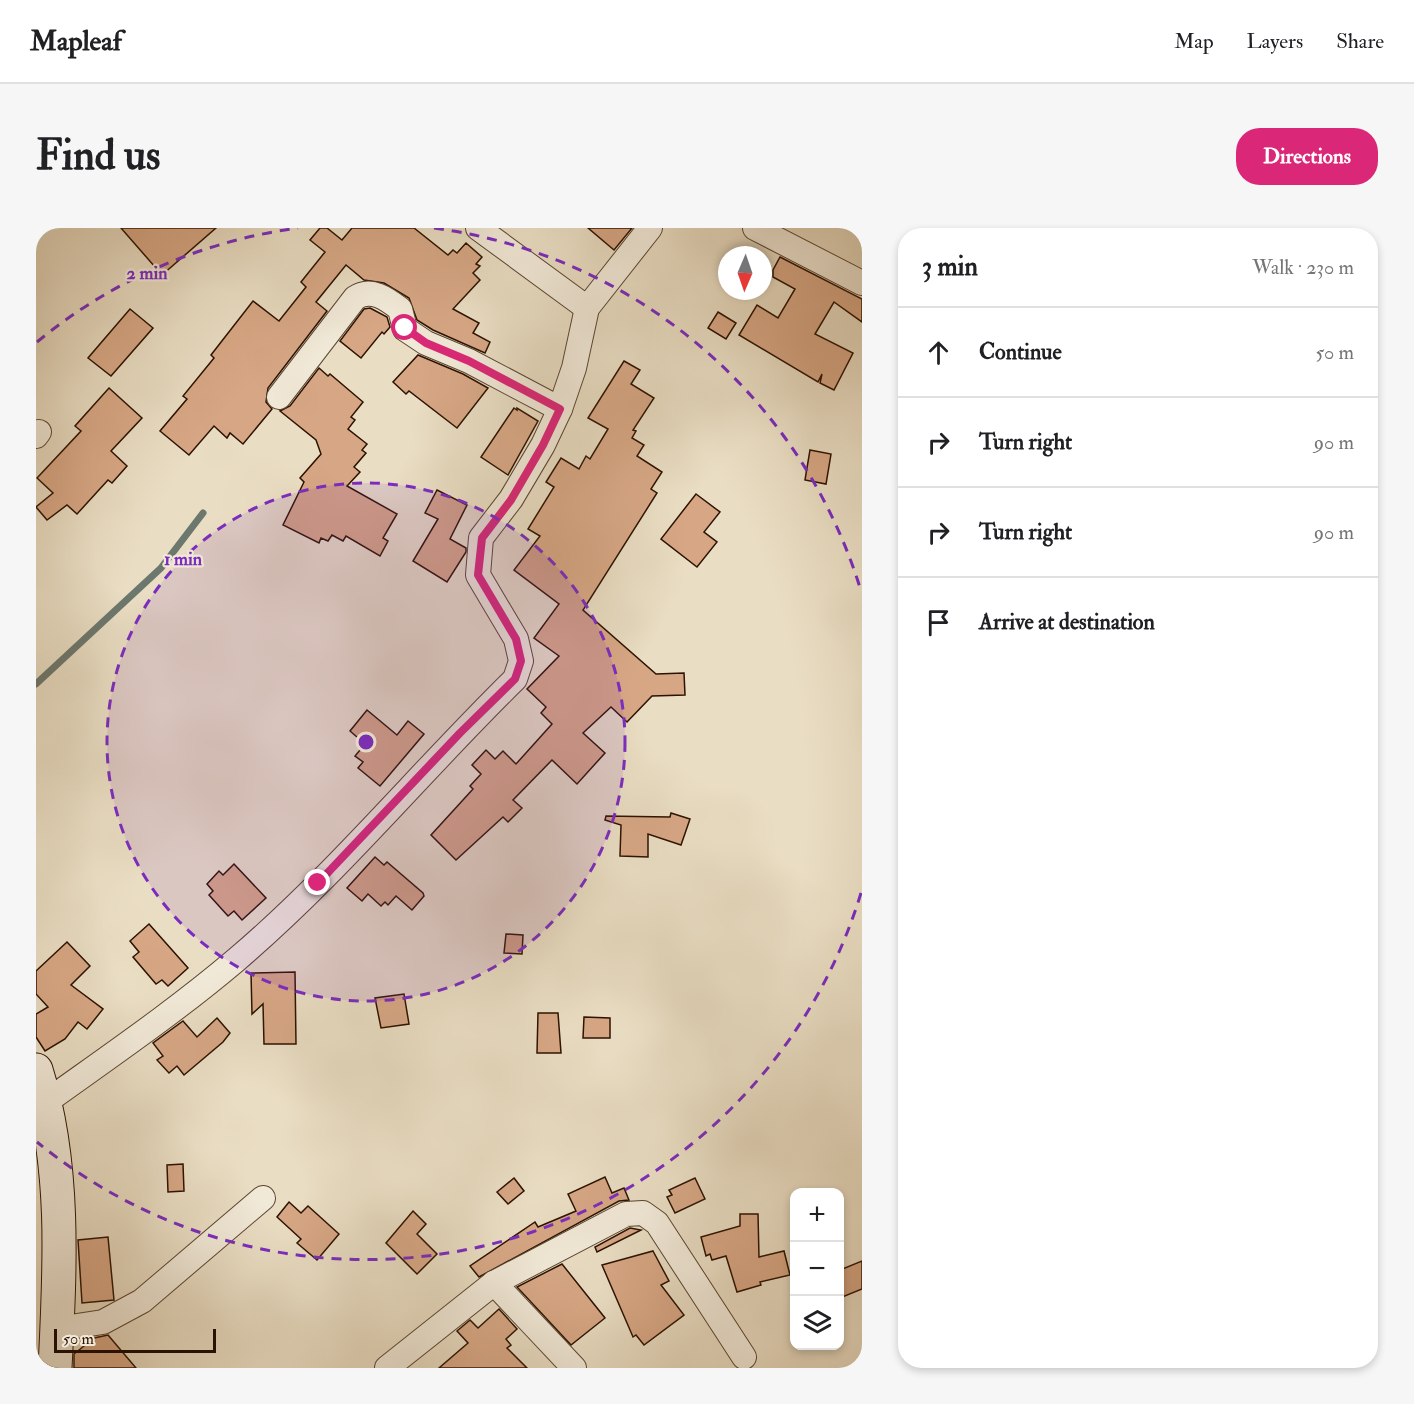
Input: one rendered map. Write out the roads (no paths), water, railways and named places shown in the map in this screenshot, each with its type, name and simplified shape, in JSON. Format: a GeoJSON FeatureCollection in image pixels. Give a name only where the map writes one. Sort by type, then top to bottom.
{"type":"FeatureCollection","features":[{"type":"Feature","properties":{"kind":"street"},"geometry":{"type":"LineString","coordinates":[[478,228],[587,308]]}},
{"type":"Feature","properties":{"kind":"street"},"geometry":{"type":"LineString","coordinates":[[46,1102],[236,960],[318,883],[460,733],[515,679],[521,661],[516,639],[478,575],[482,538],[511,500],[543,445],[560,409],[574,368],[587,308],[650,228]]}},
{"type":"Feature","properties":{"kind":"street"},"geometry":{"type":"LineString","coordinates":[[755,228],[862,283]]}},
{"type":"Feature","properties":{"kind":"street"},"geometry":{"type":"LineString","coordinates":[[279,397],[355,298],[361,294],[372,293],[385,298],[400,309],[405,328],[426,343],[469,361],[560,409]]}},
{"type":"Feature","properties":{"kind":"street"},"geometry":{"type":"LineString","coordinates":[[36,1070],[46,1102],[57,1190],[55,1368]]}},
{"type":"Feature","properties":{"kind":"street"},"geometry":{"type":"LineString","coordinates":[[57,1329],[103,1322],[133,1306],[263,1198]]}},
{"type":"Feature","properties":{"kind":"street"},"geometry":{"type":"LineString","coordinates":[[390,1367],[495,1283],[626,1214],[643,1213],[657,1223],[744,1357]]}},
{"type":"Feature","properties":{"kind":"street"},"geometry":{"type":"LineString","coordinates":[[495,1283],[574,1368]]}},
{"type":"Feature","properties":{"kind":"waterway"},"geometry":{"type":"LineString","coordinates":[[36,684],[161,568],[203,513]]}}]}
